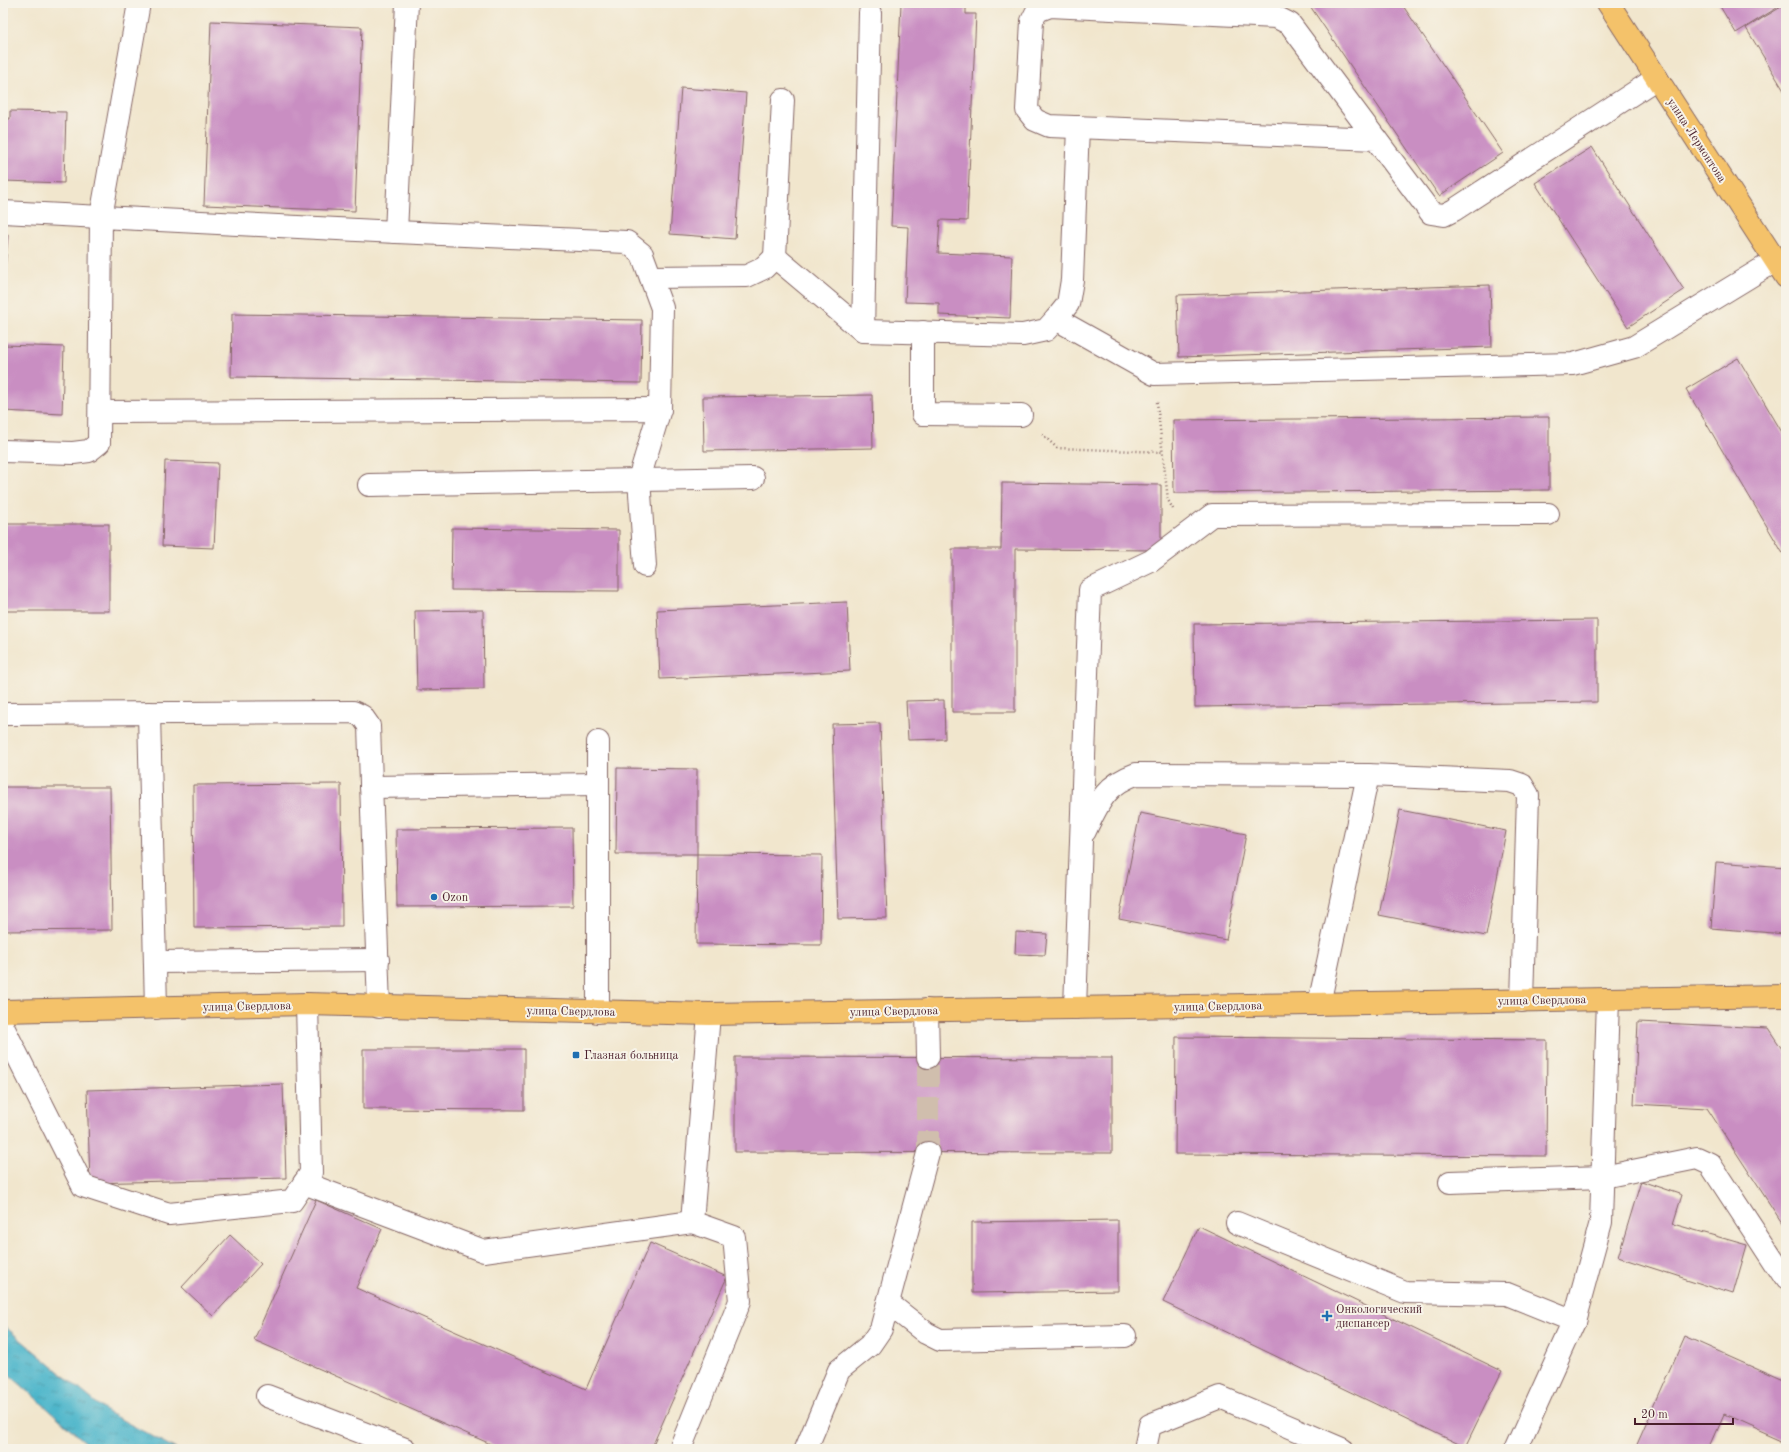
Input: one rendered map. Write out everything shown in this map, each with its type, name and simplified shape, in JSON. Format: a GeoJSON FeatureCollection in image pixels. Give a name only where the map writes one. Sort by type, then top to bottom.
{"type":"FeatureCollection","features":[{"type":"Feature","properties":{"kind":"main road","name":"улица Лермонтова"},"geometry":{"type":"LineString","coordinates":[[1608,3],[1781,269]]}},
{"type":"Feature","properties":{"kind":"main road","name":"улица Свердлова"},"geometry":{"type":"LineString","coordinates":[[3,1011],[307,1004],[379,1007],[709,1014],[1786,996]]}},
{"type":"Feature","properties":{"kind":"lane"},"geometry":{"type":"LineString","coordinates":[[3,451],[73,453],[89,451],[99,443],[101,217],[139,3]]}},
{"type":"Feature","properties":{"kind":"lane"},"geometry":{"type":"LineString","coordinates":[[396,232],[407,3]]}},
{"type":"Feature","properties":{"kind":"lane"},"geometry":{"type":"LineString","coordinates":[[1376,139],[1049,126],[1035,120],[1027,110],[1032,21],[1037,11],[1050,6],[1276,17],[1290,24],[1376,139],[1431,213],[1444,216],[1657,78]]}},
{"type":"Feature","properties":{"kind":"lane"},"geometry":{"type":"LineString","coordinates":[[863,331],[870,13]]}},
{"type":"Feature","properties":{"kind":"lane"},"geometry":{"type":"LineString","coordinates":[[651,277],[747,276],[764,268],[775,257],[783,100]]}},
{"type":"Feature","properties":{"kind":"lane"},"geometry":{"type":"LineString","coordinates":[[775,257],[863,331],[1023,335],[1046,330],[1068,304],[1072,280],[1078,127]]}},
{"type":"Feature","properties":{"kind":"lane"},"geometry":{"type":"LineString","coordinates":[[3,212],[627,242],[642,254],[662,308],[660,409],[640,479],[646,566]]}},
{"type":"Feature","properties":{"kind":"lane"},"geometry":{"type":"LineString","coordinates":[[1056,319],[1154,374],[1573,364],[1634,347],[1781,269]]}},
{"type":"Feature","properties":{"kind":"lane"},"geometry":{"type":"LineString","coordinates":[[923,332],[924,414],[1021,415]]}},
{"type":"Feature","properties":{"kind":"lane"},"geometry":{"type":"LineString","coordinates":[[100,412],[660,409]]}},
{"type":"Feature","properties":{"kind":"lane"},"geometry":{"type":"LineString","coordinates":[[369,485],[753,478]]}},
{"type":"Feature","properties":{"kind":"lane"},"geometry":{"type":"LineString","coordinates":[[1075,1008],[1090,590],[1151,561],[1212,515],[1548,514]]}},
{"type":"Feature","properties":{"kind":"lane"},"geometry":{"type":"LineString","coordinates":[[3,714],[353,712],[362,716],[369,726],[379,1007]]}},
{"type":"Feature","properties":{"kind":"lane"},"geometry":{"type":"LineString","coordinates":[[149,713],[156,1008]]}},
{"type":"Feature","properties":{"kind":"lane"},"geometry":{"type":"LineString","coordinates":[[598,742],[598,1012]]}},
{"type":"Feature","properties":{"kind":"lane"},"geometry":{"type":"LineString","coordinates":[[1081,839],[1104,794],[1120,780],[1136,774],[1368,774],[1510,781],[1522,785],[1528,795],[1522,1001]]}},
{"type":"Feature","properties":{"kind":"lane"},"geometry":{"type":"LineString","coordinates":[[1319,1004],[1368,774]]}},
{"type":"Feature","properties":{"kind":"lane"},"geometry":{"type":"LineString","coordinates":[[371,787],[598,784]]}},
{"type":"Feature","properties":{"kind":"lane"},"geometry":{"type":"LineString","coordinates":[[155,962],[378,960]]}},
{"type":"Feature","properties":{"kind":"lane"},"geometry":{"type":"LineString","coordinates":[[1516,1449],[1574,1321],[1601,1222],[1608,999]]}},
{"type":"Feature","properties":{"kind":"lane"},"geometry":{"type":"LineString","coordinates":[[3,1027],[83,1186],[169,1214],[292,1201],[311,1173],[307,1004]]}},
{"type":"Feature","properties":{"kind":"lane"},"geometry":{"type":"LineString","coordinates":[[927,1010],[928,1057]]}},
{"type":"Feature","properties":{"kind":"lane"},"geometry":{"type":"LineString","coordinates":[[692,1222],[709,1014]]}},
{"type":"Feature","properties":{"kind":"lane"},"geometry":{"type":"LineString","coordinates":[[806,1449],[839,1370],[876,1339],[881,1330],[928,1153]]}},
{"type":"Feature","properties":{"kind":"lane"},"geometry":{"type":"LineString","coordinates":[[1450,1182],[1603,1177],[1697,1158],[1710,1164],[1786,1280]]}},
{"type":"Feature","properties":{"kind":"lane"},"geometry":{"type":"LineString","coordinates":[[304,1183],[484,1251],[692,1222],[734,1237],[740,1301],[680,1449]]}},
{"type":"Feature","properties":{"kind":"lane"},"geometry":{"type":"LineString","coordinates":[[1237,1224],[1405,1292],[1507,1294],[1574,1321]]}},
{"type":"Feature","properties":{"kind":"lane"},"geometry":{"type":"LineString","coordinates":[[888,1302],[926,1333],[940,1340],[1125,1336]]}},
{"type":"Feature","properties":{"kind":"lane"},"geometry":{"type":"LineString","coordinates":[[267,1396],[405,1449]]}},
{"type":"Feature","properties":{"kind":"lane"},"geometry":{"type":"LineString","coordinates":[[1145,1449],[1150,1425],[1220,1397],[1342,1449]]}},
{"type":"Feature","properties":{"kind":"path"},"geometry":{"type":"LineString","coordinates":[[1154,374],[1168,500],[1187,533]]}},
{"type":"Feature","properties":{"kind":"path"},"geometry":{"type":"LineString","coordinates":[[1021,415],[1057,448],[1163,452]]}},
{"type":"Feature","properties":{"kind":"water"},"geometry":{"type":"Polygon","coordinates":[[[3,1325],[107,1412],[176,1449],[93,1449],[3,1369],[3,1325]]]}},
{"type":"Feature","properties":{"kind":"building"},"geometry":{"type":"Polygon","coordinates":[[[901,3],[966,3],[966,14],[976,14],[967,221],[940,220],[938,253],[1012,256],[1010,318],[939,315],[939,303],[905,302],[908,227],[891,226],[901,3]]]}},
{"type":"Feature","properties":{"kind":"building"},"geometry":{"type":"Polygon","coordinates":[[[1308,3],[1401,3],[1503,153],[1439,196],[1308,3]]]}},
{"type":"Feature","properties":{"kind":"building"},"geometry":{"type":"Polygon","coordinates":[[[1718,3],[1785,3],[1736,33],[1718,3]]]}},
{"type":"Feature","properties":{"kind":"building"},"geometry":{"type":"Polygon","coordinates":[[[1786,4],[1786,94],[1746,28],[1786,4]]]}},
{"type":"Feature","properties":{"kind":"building"},"geometry":{"type":"Polygon","coordinates":[[[211,21],[362,27],[355,211],[204,205],[211,21]]]}},
{"type":"Feature","properties":{"kind":"building"},"geometry":{"type":"Polygon","coordinates":[[[681,88],[746,93],[735,239],[670,234],[681,88]]]}},
{"type":"Feature","properties":{"kind":"building"},"geometry":{"type":"Polygon","coordinates":[[[10,111],[66,112],[64,183],[5,181],[5,172],[3,172],[3,119],[10,119],[10,111]]]}},
{"type":"Feature","properties":{"kind":"building"},"geometry":{"type":"Polygon","coordinates":[[[1592,147],[1684,290],[1628,327],[1535,183],[1592,147]]]}},
{"type":"Feature","properties":{"kind":"building"},"geometry":{"type":"Polygon","coordinates":[[[3,235],[8,235],[5,270],[3,270],[3,235]]]}},
{"type":"Feature","properties":{"kind":"building"},"geometry":{"type":"Polygon","coordinates":[[[1490,285],[1492,347],[1179,357],[1177,295],[1490,285]]]}},
{"type":"Feature","properties":{"kind":"building"},"geometry":{"type":"Polygon","coordinates":[[[232,314],[642,320],[641,383],[231,377],[232,314]]]}},
{"type":"Feature","properties":{"kind":"building"},"geometry":{"type":"Polygon","coordinates":[[[3,345],[64,347],[62,414],[3,411],[3,345]]]}},
{"type":"Feature","properties":{"kind":"building"},"geometry":{"type":"Polygon","coordinates":[[[1738,358],[1786,439],[1785,557],[1686,389],[1738,358]]]}},
{"type":"Feature","properties":{"kind":"building"},"geometry":{"type":"Polygon","coordinates":[[[872,395],[873,448],[704,451],[703,397],[872,395]]]}},
{"type":"Feature","properties":{"kind":"building"},"geometry":{"type":"Polygon","coordinates":[[[1549,417],[1549,490],[1174,493],[1173,420],[1549,417]]]}},
{"type":"Feature","properties":{"kind":"building"},"geometry":{"type":"Polygon","coordinates":[[[165,461],[218,463],[214,548],[162,546],[165,461]]]}},
{"type":"Feature","properties":{"kind":"building"},"geometry":{"type":"Polygon","coordinates":[[[1002,483],[1161,485],[1161,550],[1015,549],[1015,712],[952,712],[952,549],[1001,549],[1002,483]]]}},
{"type":"Feature","properties":{"kind":"building"},"geometry":{"type":"Polygon","coordinates":[[[3,524],[109,524],[109,611],[3,611],[3,524]]]}},
{"type":"Feature","properties":{"kind":"building"},"geometry":{"type":"Polygon","coordinates":[[[452,528],[619,530],[619,591],[451,590],[452,528]]]}},
{"type":"Feature","properties":{"kind":"building"},"geometry":{"type":"Polygon","coordinates":[[[847,602],[850,671],[660,679],[657,610],[847,602]]]}},
{"type":"Feature","properties":{"kind":"building"},"geometry":{"type":"Polygon","coordinates":[[[483,610],[484,689],[417,690],[415,611],[483,610]]]}},
{"type":"Feature","properties":{"kind":"building"},"geometry":{"type":"Polygon","coordinates":[[[1597,620],[1597,702],[1195,707],[1194,624],[1597,620]]]}},
{"type":"Feature","properties":{"kind":"building"},"geometry":{"type":"Polygon","coordinates":[[[944,700],[945,739],[908,740],[906,701],[944,700]]]}},
{"type":"Feature","properties":{"kind":"building"},"geometry":{"type":"Polygon","coordinates":[[[880,723],[887,918],[838,919],[832,724],[880,723]]]}},
{"type":"Feature","properties":{"kind":"building"},"geometry":{"type":"Polygon","coordinates":[[[617,768],[697,769],[697,854],[616,854],[617,768]]]}},
{"type":"Feature","properties":{"kind":"building"},"geometry":{"type":"Polygon","coordinates":[[[341,784],[342,927],[194,928],[193,785],[341,784]]]}},
{"type":"Feature","properties":{"kind":"building"},"geometry":{"type":"Polygon","coordinates":[[[3,787],[110,787],[112,930],[3,931],[3,787]]]}},
{"type":"Feature","properties":{"kind":"building"},"geometry":{"type":"Polygon","coordinates":[[[1400,810],[1506,831],[1486,936],[1379,915],[1400,810]]]}},
{"type":"Feature","properties":{"kind":"building"},"geometry":{"type":"Polygon","coordinates":[[[1140,813],[1246,834],[1226,940],[1119,919],[1140,813]]]}},
{"type":"Feature","properties":{"kind":"building"},"geometry":{"type":"Polygon","coordinates":[[[572,828],[573,906],[397,907],[396,829],[572,828]]]}},
{"type":"Feature","properties":{"kind":"building"},"geometry":{"type":"Polygon","coordinates":[[[697,854],[822,855],[821,945],[696,944],[697,854]]]}},
{"type":"Feature","properties":{"kind":"building"},"geometry":{"type":"Polygon","coordinates":[[[1716,862],[1786,867],[1786,934],[1711,928],[1716,862]]]}},
{"type":"Feature","properties":{"kind":"building"},"geometry":{"type":"Polygon","coordinates":[[[1016,932],[1047,934],[1045,955],[1015,954],[1016,932]]]}},
{"type":"Feature","properties":{"kind":"building"},"geometry":{"type":"Polygon","coordinates":[[[1638,1022],[1768,1028],[1786,1055],[1786,1229],[1707,1108],[1634,1104],[1638,1022]]]}},
{"type":"Feature","properties":{"kind":"building"},"geometry":{"type":"Polygon","coordinates":[[[1176,1037],[1547,1040],[1546,1156],[1175,1154],[1176,1037]]]}},
{"type":"Feature","properties":{"kind":"building"},"geometry":{"type":"Polygon","coordinates":[[[363,1049],[524,1049],[524,1110],[363,1109],[363,1049]]]}},
{"type":"Feature","properties":{"kind":"building"},"geometry":{"type":"Polygon","coordinates":[[[735,1057],[1112,1058],[1112,1153],[735,1152],[735,1057]]]}},
{"type":"Feature","properties":{"kind":"building"},"geometry":{"type":"Polygon","coordinates":[[[283,1084],[286,1178],[90,1183],[87,1090],[283,1084]]]}},
{"type":"Feature","properties":{"kind":"building"},"geometry":{"type":"Polygon","coordinates":[[[1641,1181],[1682,1195],[1673,1224],[1747,1245],[1733,1294],[1618,1257],[1641,1181]]]}},
{"type":"Feature","properties":{"kind":"building"},"geometry":{"type":"Polygon","coordinates":[[[316,1200],[382,1229],[356,1288],[586,1389],[650,1243],[727,1277],[651,1449],[502,1449],[254,1340],[316,1200]]]}},
{"type":"Feature","properties":{"kind":"building"},"geometry":{"type":"Polygon","coordinates":[[[1118,1220],[1118,1291],[972,1293],[972,1222],[1118,1220]]]}},
{"type":"Feature","properties":{"kind":"building"},"geometry":{"type":"Polygon","coordinates":[[[1199,1226],[1502,1371],[1465,1447],[1163,1302],[1199,1226]]]}},
{"type":"Feature","properties":{"kind":"building"},"geometry":{"type":"Polygon","coordinates":[[[230,1235],[261,1264],[213,1316],[182,1287],[230,1235]]]}},
{"type":"Feature","properties":{"kind":"building"},"geometry":{"type":"Polygon","coordinates":[[[1685,1336],[1786,1381],[1786,1439],[1784,1442],[1723,1415],[1708,1449],[1635,1449],[1685,1336]]]}},
{"type":"Feature","properties":{"kind":"tunnel"},"geometry":{"type":"LineString","coordinates":[[928,1057],[928,1153]]}},
{"type":"Feature","properties":{"kind":"place","name":"Ozon"},"geometry":{"type":"Point","coordinates":[434,897]}},
{"type":"Feature","properties":{"kind":"place","name":"Глазная больница"},"geometry":{"type":"Point","coordinates":[576,1055]}},
{"type":"Feature","properties":{"kind":"place","name":"Онкологический диспансер"},"geometry":{"type":"Point","coordinates":[1327,1316]}}]}
